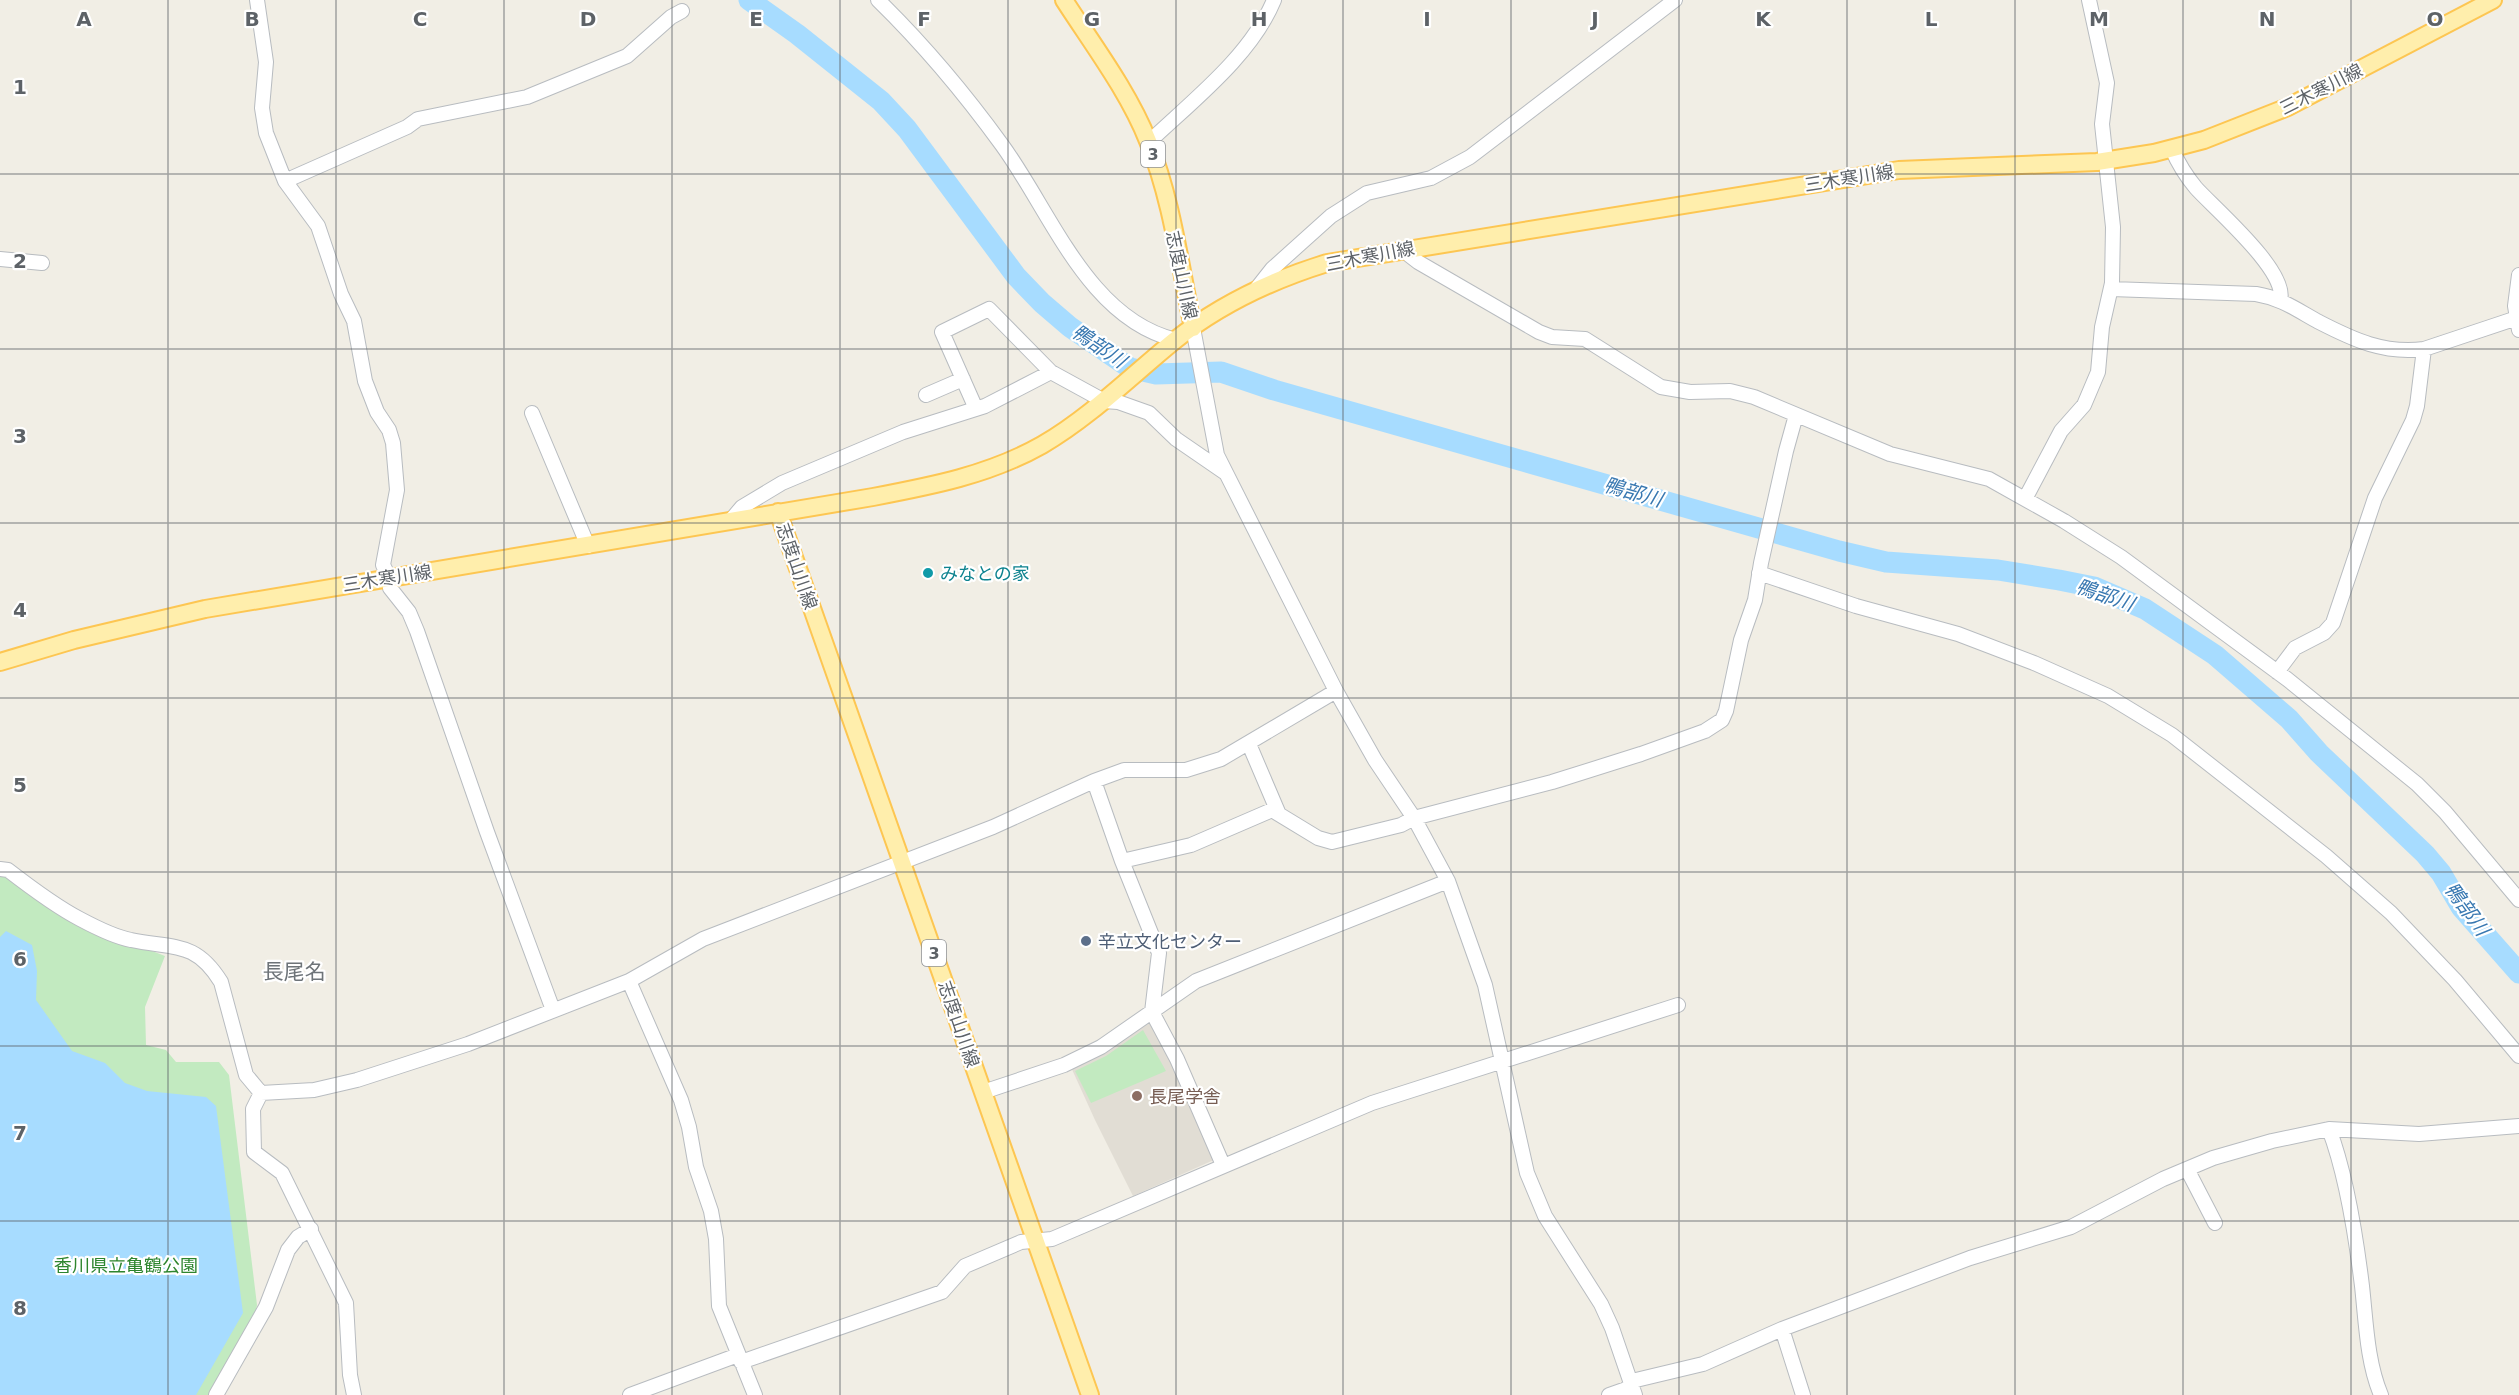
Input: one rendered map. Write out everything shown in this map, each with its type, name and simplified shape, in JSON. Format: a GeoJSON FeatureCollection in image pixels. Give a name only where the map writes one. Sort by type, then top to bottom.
{"type":"FeatureCollection","features":[{"type":"Feature","properties":{"kind":"main road","name":"志度山川線"},"geometry":{"type":"LineString","coordinates":[[1064,0],[1108,67],[1149,142],[1164,191],[1193,328],[1174,341],[1107,399],[1041,446],[978,473],[942,484],[778,512],[1090,1395]]}},
{"type":"Feature","properties":{"kind":"main road","name":"三木寒川線"},"geometry":{"type":"LineString","coordinates":[[1193,328],[1257,288],[1327,263],[1899,170],[2108,161],[2172,149],[2245,126],[2288,107],[2493,0]]}},
{"type":"Feature","properties":{"kind":"main road","name":"三木寒川線"},"geometry":{"type":"LineString","coordinates":[[0,662],[74,640],[205,609],[588,546],[778,512]]}},
{"type":"Feature","properties":{"kind":"street"},"geometry":{"type":"LineString","coordinates":[[257,0],[266,62],[264,116],[266,132],[285,181],[318,226],[341,294],[354,321],[365,381],[377,412],[389,430],[393,443],[397,490],[383,565],[389,577],[390,588],[410,612],[553,1010]]}},
{"type":"Feature","properties":{"kind":"street"},"geometry":{"type":"LineString","coordinates":[[878,0],[928,53],[993,132],[1092,283],[1126,317],[1156,335],[1174,341]]}},
{"type":"Feature","properties":{"kind":"street"},"geometry":{"type":"LineString","coordinates":[[1149,142],[1247,45],[1268,14],[1274,0]]}},
{"type":"Feature","properties":{"kind":"street"},"geometry":{"type":"LineString","coordinates":[[1257,288],[1272,269],[1331,216],[1367,193],[1431,178],[1470,157],[1676,0]]}},
{"type":"Feature","properties":{"kind":"street"},"geometry":{"type":"LineString","coordinates":[[2025,499],[2061,431],[2084,405],[2098,372],[2102,327],[2111,290],[2113,227],[2108,161],[2102,124],[2107,83],[2089,0]]}},
{"type":"Feature","properties":{"kind":"street"},"geometry":{"type":"LineString","coordinates":[[285,181],[407,127],[418,119],[527,97],[627,56],[671,16],[682,11]]}},
{"type":"Feature","properties":{"kind":"street"},"geometry":{"type":"LineString","coordinates":[[2172,149],[2196,188],[2247,239],[2260,256],[2279,286],[2280,300]]}},
{"type":"Feature","properties":{"kind":"street"},"geometry":{"type":"LineString","coordinates":[[1407,249],[1409,255],[1418,262],[1539,332],[1552,337],[1585,339],[1661,387],[1683,391],[1741,393],[1890,454],[1989,479],[2025,499],[2121,557],[2277,672],[2416,784],[2445,812],[2519,900]]}},
{"type":"Feature","properties":{"kind":"street"},"geometry":{"type":"LineString","coordinates":[[0,259],[42,263]]}},
{"type":"Feature","properties":{"kind":"street"},"geometry":{"type":"LineString","coordinates":[[2111,290],[2256,294],[2280,300],[2319,322],[2370,345],[2388,350],[2424,349],[2518,324],[2515,306],[2519,275]]}},
{"type":"Feature","properties":{"kind":"street"},"geometry":{"type":"LineString","coordinates":[[973,402],[942,332],[990,309],[1051,372],[1107,399],[1149,413],[1176,438],[1225,472]]}},
{"type":"Feature","properties":{"kind":"street"},"geometry":{"type":"LineString","coordinates":[[1193,328],[1217,455],[1336,691],[1375,760],[1414,818],[1448,881],[1485,985],[1530,1181],[1545,1216],[1600,1304],[1612,1328],[1633,1390]]}},
{"type":"Feature","properties":{"kind":"street"},"geometry":{"type":"LineString","coordinates":[[2277,672],[2295,648],[2324,633],[2333,623],[2375,498],[2413,420],[2417,406],[2424,349]]}},
{"type":"Feature","properties":{"kind":"street"},"geometry":{"type":"LineString","coordinates":[[731,520],[742,507],[782,483],[903,432],[985,406],[1051,372]]}},
{"type":"Feature","properties":{"kind":"street"},"geometry":{"type":"LineString","coordinates":[[926,395],[963,378]]}},
{"type":"Feature","properties":{"kind":"street"},"geometry":{"type":"LineString","coordinates":[[532,413],[588,546]]}},
{"type":"Feature","properties":{"kind":"street"},"geometry":{"type":"LineString","coordinates":[[1122,861],[1191,845],[1272,810],[1318,838],[1332,842],[1552,782],[1641,754],[1717,725],[1726,711],[1741,640],[1755,600],[1760,568],[1796,415]]}},
{"type":"Feature","properties":{"kind":"street"},"geometry":{"type":"LineString","coordinates":[[1760,568],[1856,606],[1958,634],[2034,663],[2108,696],[2172,735],[2264,805],[2391,913],[2455,980],[2519,1056]]}},
{"type":"Feature","properties":{"kind":"street"},"geometry":{"type":"LineString","coordinates":[[261,1093],[314,1090],[357,1080],[468,1044],[629,981],[704,939],[903,864],[993,827],[1094,781],[1124,770],[1185,770],[1221,759],[1336,691]]}},
{"type":"Feature","properties":{"kind":"street"},"geometry":{"type":"LineString","coordinates":[[1249,744],[1278,812]]}},
{"type":"Feature","properties":{"kind":"street"},"geometry":{"type":"LineString","coordinates":[[1094,781],[1122,861],[1159,953],[1152,1012],[1177,1059],[1222,1165]]}},
{"type":"Feature","properties":{"kind":"street"},"geometry":{"type":"LineString","coordinates":[[0,869],[8,870],[79,919],[129,940],[177,946],[198,954],[221,982],[246,1076],[261,1093]]}},
{"type":"Feature","properties":{"kind":"street"},"geometry":{"type":"LineString","coordinates":[[983,1092],[1064,1065],[1101,1047],[1196,981],[1448,881]]}},
{"type":"Feature","properties":{"kind":"street"},"geometry":{"type":"LineString","coordinates":[[629,981],[681,1100],[689,1126],[696,1167],[711,1211],[716,1239],[719,1306],[755,1395]]}},
{"type":"Feature","properties":{"kind":"street"},"geometry":{"type":"LineString","coordinates":[[630,1395],[942,1292],[965,1266],[1021,1242],[1052,1239],[1372,1103],[1678,1005]]}},
{"type":"Feature","properties":{"kind":"street"},"geometry":{"type":"LineString","coordinates":[[261,1093],[253,1108],[254,1152],[282,1173],[346,1303],[350,1376],[354,1395]]}},
{"type":"Feature","properties":{"kind":"street"},"geometry":{"type":"LineString","coordinates":[[1633,1390],[1636,1380],[1703,1364],[1782,1329],[1970,1258],[2071,1227],[2163,1179],[2213,1158],[2272,1141],[2329,1129],[2419,1134],[2519,1126]]}},
{"type":"Feature","properties":{"kind":"street"},"geometry":{"type":"LineString","coordinates":[[2329,1129],[2337,1150],[2350,1212],[2361,1276],[2368,1347],[2381,1395]]}},
{"type":"Feature","properties":{"kind":"street"},"geometry":{"type":"LineString","coordinates":[[2187,1169],[2215,1223]]}},
{"type":"Feature","properties":{"kind":"street"},"geometry":{"type":"LineString","coordinates":[[216,1395],[266,1306],[288,1250],[298,1237],[311,1229]]}},
{"type":"Feature","properties":{"kind":"street"},"geometry":{"type":"LineString","coordinates":[[1782,1329],[1803,1395]]}},
{"type":"Feature","properties":{"kind":"street"},"geometry":{"type":"LineString","coordinates":[[1609,1395],[1626,1389],[1633,1390]]}},
{"type":"Feature","properties":{"kind":"shaded area","name":"長尾学舎"},"geometry":{"type":"Polygon","coordinates":[[[1147,1018],[1153,1020],[1216,1159],[1133,1196],[1070,1065],[1147,1018]]]}},
{"type":"Feature","properties":{"kind":"green space","name":"香川県立亀鶴公園"},"geometry":{"type":"Polygon","coordinates":[[[0,872],[74,921],[165,956],[145,1007],[146,1045],[166,1050],[176,1062],[219,1062],[229,1075],[257,1305],[253,1326],[216,1395],[0,1395],[0,872]]]}},
{"type":"Feature","properties":{"kind":"green space"},"geometry":{"type":"Polygon","coordinates":[[[1143,1030],[1166,1071],[1091,1103],[1075,1071],[1106,1056],[1143,1030]]]}},
{"type":"Feature","properties":{"kind":"water","name":"香川県立亀鶴公園"},"geometry":{"type":"Polygon","coordinates":[[[6,931],[32,945],[37,971],[36,1000],[72,1051],[105,1063],[125,1083],[147,1091],[206,1097],[216,1106],[243,1313],[196,1395],[0,1395],[0,937],[6,931]]]}},
{"type":"Feature","properties":{"kind":"waterway","name":"鴨部川"},"geometry":{"type":"LineString","coordinates":[[749,0],[797,34],[881,101],[907,129],[1016,276],[1070,327],[1130,368],[1156,374],[1221,372],[1274,390],[1839,551],[1886,562],[1998,570],[2059,580],[2094,587],[2145,609],[2215,655],[2289,719],[2319,753],[2425,854],[2441,873],[2461,907],[2519,973]]}},
{"type":"Feature","properties":{"kind":"place","name":"みなとの家"},"geometry":{"type":"Point","coordinates":[928,573]}},
{"type":"Feature","properties":{"kind":"place","name":"辛立文化センター"},"geometry":{"type":"Point","coordinates":[1086,941]}},
{"type":"Feature","properties":{"kind":"place","name":"長尾学舎"},"geometry":{"type":"Point","coordinates":[1137,1096]}},
{"type":"Feature","properties":{"kind":"district","name":"長尾名"},"geometry":{"type":"Point","coordinates":[294,972]}}]}
